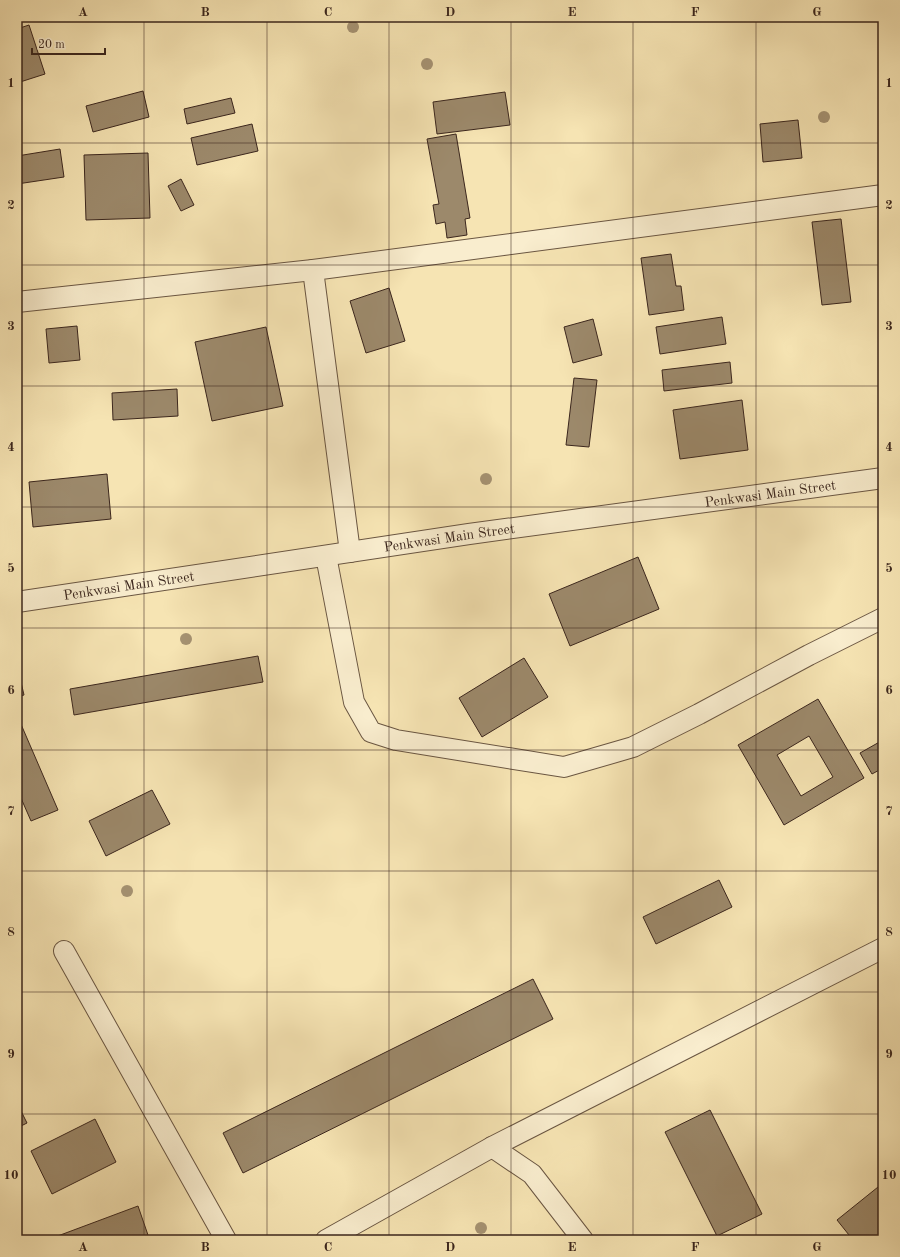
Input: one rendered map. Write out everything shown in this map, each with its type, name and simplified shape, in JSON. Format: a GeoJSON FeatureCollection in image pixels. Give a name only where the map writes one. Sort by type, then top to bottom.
{"type":"FeatureCollection","features":[{"type":"Feature","properties":{"kind":"street"},"geometry":{"type":"LineString","coordinates":[[17,302],[313,270],[883,195]]}},
{"type":"Feature","properties":{"kind":"street"},"geometry":{"type":"LineString","coordinates":[[313,270],[350,552]]}},
{"type":"Feature","properties":{"kind":"street","name":"Penkwasi Main Street"},"geometry":{"type":"LineString","coordinates":[[17,602],[477,533],[883,478]]}},
{"type":"Feature","properties":{"kind":"street"},"geometry":{"type":"LineString","coordinates":[[326,556],[354,702],[371,732],[396,740],[564,767],[633,747],[699,714],[808,655],[883,618]]}},
{"type":"Feature","properties":{"kind":"street"},"geometry":{"type":"LineString","coordinates":[[326,1240],[492,1147],[883,948]]}},
{"type":"Feature","properties":{"kind":"street"},"geometry":{"type":"LineString","coordinates":[[64,951],[226,1240]]}},
{"type":"Feature","properties":{"kind":"street"},"geometry":{"type":"LineString","coordinates":[[492,1147],[532,1174],[583,1240]]}},
{"type":"Feature","properties":{"kind":"building"},"geometry":{"type":"Polygon","coordinates":[[[29,25],[45,74],[17,83],[17,29],[29,25]]]}},
{"type":"Feature","properties":{"kind":"building"},"geometry":{"type":"Polygon","coordinates":[[[143,91],[149,117],[93,132],[86,106],[143,91]]]}},
{"type":"Feature","properties":{"kind":"building"},"geometry":{"type":"Polygon","coordinates":[[[505,92],[510,125],[437,134],[433,102],[505,92]]]}},
{"type":"Feature","properties":{"kind":"building"},"geometry":{"type":"Polygon","coordinates":[[[231,98],[235,113],[187,124],[184,109],[231,98]]]}},
{"type":"Feature","properties":{"kind":"building"},"geometry":{"type":"Polygon","coordinates":[[[798,120],[802,158],[763,162],[760,124],[798,120]]]}},
{"type":"Feature","properties":{"kind":"building"},"geometry":{"type":"Polygon","coordinates":[[[252,124],[258,151],[197,165],[191,138],[252,124]]]}},
{"type":"Feature","properties":{"kind":"building"},"geometry":{"type":"Polygon","coordinates":[[[456,134],[470,218],[465,219],[467,235],[447,238],[445,222],[436,224],[433,205],[439,204],[427,139],[456,134]]]}},
{"type":"Feature","properties":{"kind":"building"},"geometry":{"type":"Polygon","coordinates":[[[60,149],[64,177],[17,184],[17,156],[60,149]]]}},
{"type":"Feature","properties":{"kind":"building"},"geometry":{"type":"Polygon","coordinates":[[[148,153],[150,218],[86,220],[84,155],[148,153]]]}},
{"type":"Feature","properties":{"kind":"building"},"geometry":{"type":"Polygon","coordinates":[[[181,179],[194,205],[181,211],[168,186],[181,179]]]}},
{"type":"Feature","properties":{"kind":"building"},"geometry":{"type":"Polygon","coordinates":[[[841,219],[851,302],[822,305],[812,222],[841,219]]]}},
{"type":"Feature","properties":{"kind":"building"},"geometry":{"type":"Polygon","coordinates":[[[671,254],[676,286],[681,286],[684,310],[649,315],[641,258],[671,254]]]}},
{"type":"Feature","properties":{"kind":"building"},"geometry":{"type":"Polygon","coordinates":[[[389,288],[405,341],[366,353],[350,301],[389,288]]]}},
{"type":"Feature","properties":{"kind":"building"},"geometry":{"type":"Polygon","coordinates":[[[722,317],[726,344],[660,354],[656,327],[722,317]]]}},
{"type":"Feature","properties":{"kind":"building"},"geometry":{"type":"Polygon","coordinates":[[[593,319],[602,355],[573,363],[564,327],[593,319]]]}},
{"type":"Feature","properties":{"kind":"building"},"geometry":{"type":"Polygon","coordinates":[[[77,326],[80,360],[49,363],[46,329],[77,326]]]}},
{"type":"Feature","properties":{"kind":"building"},"geometry":{"type":"Polygon","coordinates":[[[266,327],[283,406],[212,421],[195,342],[266,327]]]}},
{"type":"Feature","properties":{"kind":"building"},"geometry":{"type":"Polygon","coordinates":[[[730,362],[732,383],[664,391],[662,370],[730,362]]]}},
{"type":"Feature","properties":{"kind":"building"},"geometry":{"type":"Polygon","coordinates":[[[574,378],[597,380],[589,447],[566,445],[574,378]]]}},
{"type":"Feature","properties":{"kind":"building"},"geometry":{"type":"Polygon","coordinates":[[[177,389],[178,416],[113,420],[112,393],[177,389]]]}},
{"type":"Feature","properties":{"kind":"building"},"geometry":{"type":"Polygon","coordinates":[[[742,400],[748,450],[680,459],[673,410],[742,400]]]}},
{"type":"Feature","properties":{"kind":"building"},"geometry":{"type":"Polygon","coordinates":[[[107,474],[111,519],[33,527],[29,482],[107,474]]]}},
{"type":"Feature","properties":{"kind":"building"},"geometry":{"type":"Polygon","coordinates":[[[638,557],[659,609],[570,646],[549,594],[638,557]]]}},
{"type":"Feature","properties":{"kind":"building"},"geometry":{"type":"Polygon","coordinates":[[[258,656],[263,682],[74,715],[70,689],[258,656]]]}},
{"type":"Feature","properties":{"kind":"building"},"geometry":{"type":"Polygon","coordinates":[[[524,658],[548,697],[482,737],[459,698],[524,658]]]}},
{"type":"Feature","properties":{"kind":"building"},"geometry":{"type":"Polygon","coordinates":[[[17,665],[24,695],[17,697],[17,665]]]}},
{"type":"Feature","properties":{"kind":"building"},"geometry":{"type":"Polygon","coordinates":[[[818,699],[864,778],[784,825],[738,745],[818,699]],[[809,736],[777,755],[801,796],[833,777],[809,736]]]}},
{"type":"Feature","properties":{"kind":"building"},"geometry":{"type":"Polygon","coordinates":[[[17,715],[58,810],[31,821],[17,789],[17,715]]]}},
{"type":"Feature","properties":{"kind":"building"},"geometry":{"type":"Polygon","coordinates":[[[883,740],[883,768],[872,774],[860,753],[883,740]]]}},
{"type":"Feature","properties":{"kind":"building"},"geometry":{"type":"Polygon","coordinates":[[[152,790],[170,824],[106,856],[89,821],[152,790]]]}},
{"type":"Feature","properties":{"kind":"building"},"geometry":{"type":"Polygon","coordinates":[[[719,880],[732,907],[656,944],[643,917],[719,880]]]}},
{"type":"Feature","properties":{"kind":"building"},"geometry":{"type":"Polygon","coordinates":[[[533,979],[553,1019],[243,1173],[223,1133],[533,979]]]}},
{"type":"Feature","properties":{"kind":"building"},"geometry":{"type":"Polygon","coordinates":[[[17,1103],[27,1123],[17,1128],[17,1103]]]}},
{"type":"Feature","properties":{"kind":"building"},"geometry":{"type":"Polygon","coordinates":[[[710,1110],[762,1214],[717,1236],[665,1132],[710,1110]]]}},
{"type":"Feature","properties":{"kind":"building"},"geometry":{"type":"Polygon","coordinates":[[[95,1119],[116,1162],[52,1194],[31,1151],[95,1119]]]}},
{"type":"Feature","properties":{"kind":"building"},"geometry":{"type":"Polygon","coordinates":[[[883,1183],[883,1239],[853,1240],[837,1220],[883,1183]]]}},
{"type":"Feature","properties":{"kind":"building"},"geometry":{"type":"Polygon","coordinates":[[[138,1206],[149,1238],[144,1240],[55,1240],[55,1237],[138,1206]]]}}]}
